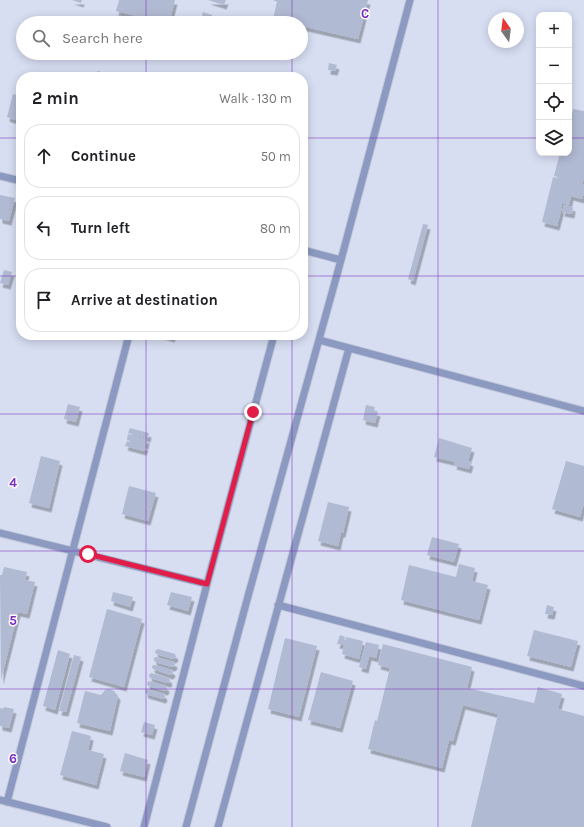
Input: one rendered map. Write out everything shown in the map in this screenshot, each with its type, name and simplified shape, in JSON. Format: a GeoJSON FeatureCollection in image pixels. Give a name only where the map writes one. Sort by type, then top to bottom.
{"type":"FeatureCollection","features":[{"type":"Feature","properties":{"kind":"lane"},"geometry":{"type":"LineString","coordinates":[[186,827],[341,260],[410,0]]}},
{"type":"Feature","properties":{"kind":"lane"},"geometry":{"type":"LineString","coordinates":[[0,176],[16,180]]}},
{"type":"Feature","properties":{"kind":"lane"},"geometry":{"type":"LineString","coordinates":[[308,251],[341,260]]}},
{"type":"Feature","properties":{"kind":"lane"},"geometry":{"type":"LineString","coordinates":[[107,827],[4,801],[73,551],[128,340]]}},
{"type":"Feature","properties":{"kind":"lane"},"geometry":{"type":"LineString","coordinates":[[144,827],[273,340]]}},
{"type":"Feature","properties":{"kind":"lane"},"geometry":{"type":"LineString","coordinates":[[318,340],[584,411]]}},
{"type":"Feature","properties":{"kind":"lane"},"geometry":{"type":"LineString","coordinates":[[218,827],[349,348]]}},
{"type":"Feature","properties":{"kind":"lane"},"geometry":{"type":"LineString","coordinates":[[0,533],[207,584]]}},
{"type":"Feature","properties":{"kind":"lane"},"geometry":{"type":"LineString","coordinates":[[278,605],[584,686]]}},
{"type":"Feature","properties":{"kind":"shaded area"},"geometry":{"type":"Polygon","coordinates":[[[0,0],[584,0],[584,827],[0,827],[0,0]]]}},
{"type":"Feature","properties":{"kind":"building"},"geometry":{"type":"Polygon","coordinates":[[[72,0],[82,0],[81,3],[72,0]]]}},
{"type":"Feature","properties":{"kind":"building"},"geometry":{"type":"Polygon","coordinates":[[[119,0],[175,0],[171,16],[136,16],[116,11],[119,0]]]}},
{"type":"Feature","properties":{"kind":"building"},"geometry":{"type":"Polygon","coordinates":[[[208,0],[226,0],[224,5],[208,0]]]}},
{"type":"Feature","properties":{"kind":"building"},"geometry":{"type":"Polygon","coordinates":[[[273,0],[368,0],[358,39],[308,28],[308,16],[274,16],[277,2],[273,0]]]}},
{"type":"Feature","properties":{"kind":"building"},"geometry":{"type":"Polygon","coordinates":[[[203,12],[212,15],[212,16],[202,16],[203,12]]]}},
{"type":"Feature","properties":{"kind":"building"},"geometry":{"type":"Polygon","coordinates":[[[329,63],[337,65],[335,71],[328,70],[329,63]]]}},
{"type":"Feature","properties":{"kind":"building"},"geometry":{"type":"Polygon","coordinates":[[[13,94],[16,95],[15,120],[7,117],[13,94]]]}},
{"type":"Feature","properties":{"kind":"building"},"geometry":{"type":"Polygon","coordinates":[[[573,109],[584,111],[584,131],[572,128],[573,109]]]}},
{"type":"Feature","properties":{"kind":"building"},"geometry":{"type":"Polygon","coordinates":[[[572,128],[584,132],[584,149],[572,146],[572,128]]]}},
{"type":"Feature","properties":{"kind":"building"},"geometry":{"type":"Polygon","coordinates":[[[572,147],[584,150],[584,181],[583,180],[582,184],[554,176],[559,156],[572,156],[572,147]]]}},
{"type":"Feature","properties":{"kind":"building"},"geometry":{"type":"Polygon","coordinates":[[[553,177],[584,185],[582,199],[571,196],[569,205],[562,203],[557,226],[542,222],[553,177]]]}},
{"type":"Feature","properties":{"kind":"building"},"geometry":{"type":"Polygon","coordinates":[[[0,195],[15,198],[9,221],[0,219],[0,195]]]}},
{"type":"Feature","properties":{"kind":"building"},"geometry":{"type":"Polygon","coordinates":[[[564,205],[573,207],[572,214],[562,212],[564,205]]]}},
{"type":"Feature","properties":{"kind":"building"},"geometry":{"type":"Polygon","coordinates":[[[423,224],[428,225],[413,281],[408,279],[423,224]]]}},
{"type":"Feature","properties":{"kind":"building"},"geometry":{"type":"Polygon","coordinates":[[[4,270],[12,272],[8,285],[0,283],[4,270]]]}},
{"type":"Feature","properties":{"kind":"building"},"geometry":{"type":"Polygon","coordinates":[[[68,404],[80,407],[76,422],[64,419],[68,404]]]}},
{"type":"Feature","properties":{"kind":"building"},"geometry":{"type":"Polygon","coordinates":[[[366,405],[375,407],[374,411],[378,412],[375,423],[363,420],[366,405]]]}},
{"type":"Feature","properties":{"kind":"building"},"geometry":{"type":"Polygon","coordinates":[[[130,428],[149,433],[148,438],[128,433],[130,428]]]}},
{"type":"Feature","properties":{"kind":"building"},"geometry":{"type":"Polygon","coordinates":[[[128,434],[147,439],[146,445],[127,440],[128,434]]]}},
{"type":"Feature","properties":{"kind":"building"},"geometry":{"type":"Polygon","coordinates":[[[439,438],[472,448],[468,461],[471,462],[469,469],[454,465],[455,462],[434,457],[439,438]]]}},
{"type":"Feature","properties":{"kind":"building"},"geometry":{"type":"Polygon","coordinates":[[[127,441],[146,446],[144,451],[125,446],[127,441]]]}},
{"type":"Feature","properties":{"kind":"building"},"geometry":{"type":"Polygon","coordinates":[[[41,456],[60,461],[49,508],[29,503],[41,456]]]}},
{"type":"Feature","properties":{"kind":"building"},"geometry":{"type":"Polygon","coordinates":[[[566,461],[584,466],[584,503],[580,517],[552,509],[566,461]]]}},
{"type":"Feature","properties":{"kind":"building"},"geometry":{"type":"Polygon","coordinates":[[[129,486],[156,493],[148,521],[122,514],[129,486]]]}},
{"type":"Feature","properties":{"kind":"building"},"geometry":{"type":"Polygon","coordinates":[[[328,502],[349,507],[343,533],[341,533],[338,546],[318,541],[328,502]]]}},
{"type":"Feature","properties":{"kind":"building"},"geometry":{"type":"Polygon","coordinates":[[[432,537],[459,544],[454,562],[427,555],[432,537]]]}},
{"type":"Feature","properties":{"kind":"building"},"geometry":{"type":"Polygon","coordinates":[[[459,564],[475,568],[472,581],[488,585],[479,620],[401,600],[409,565],[456,577],[459,564]]]}},
{"type":"Feature","properties":{"kind":"building"},"geometry":{"type":"Polygon","coordinates":[[[4,567],[27,572],[25,580],[35,582],[27,614],[18,612],[1,680],[0,575],[2,575],[4,567]]]}},
{"type":"Feature","properties":{"kind":"building"},"geometry":{"type":"Polygon","coordinates":[[[113,592],[133,597],[130,607],[111,601],[113,592]]]}},
{"type":"Feature","properties":{"kind":"building"},"geometry":{"type":"Polygon","coordinates":[[[171,592],[192,597],[188,611],[167,605],[171,592]]]}},
{"type":"Feature","properties":{"kind":"building"},"geometry":{"type":"Polygon","coordinates":[[[547,605],[554,607],[552,615],[545,614],[547,605]]]}},
{"type":"Feature","properties":{"kind":"building"},"geometry":{"type":"Polygon","coordinates":[[[107,609],[142,619],[124,687],[89,677],[107,609]]]}},
{"type":"Feature","properties":{"kind":"building"},"geometry":{"type":"Polygon","coordinates":[[[534,630],[578,641],[571,667],[527,656],[534,630]]]}},
{"type":"Feature","properties":{"kind":"building"},"geometry":{"type":"Polygon","coordinates":[[[340,635],[345,637],[343,645],[337,644],[340,635]]]}},
{"type":"Feature","properties":{"kind":"building"},"geometry":{"type":"Polygon","coordinates":[[[346,637],[363,641],[359,659],[342,654],[346,637]]]}},
{"type":"Feature","properties":{"kind":"building"},"geometry":{"type":"Polygon","coordinates":[[[285,638],[317,646],[299,717],[268,709],[285,638]]]}},
{"type":"Feature","properties":{"kind":"building"},"geometry":{"type":"Polygon","coordinates":[[[366,642],[379,645],[376,658],[369,656],[366,669],[359,667],[366,642]]]}},
{"type":"Feature","properties":{"kind":"building"},"geometry":{"type":"Polygon","coordinates":[[[383,644],[472,667],[467,688],[534,703],[538,687],[562,694],[558,709],[584,716],[584,827],[471,827],[498,714],[463,705],[453,741],[449,740],[442,768],[368,749],[375,720],[377,721],[390,668],[378,665],[383,644]]]}},
{"type":"Feature","properties":{"kind":"building"},"geometry":{"type":"Polygon","coordinates":[[[158,649],[175,654],[176,657],[173,659],[156,654],[155,651],[158,649]]]}},
{"type":"Feature","properties":{"kind":"building"},"geometry":{"type":"Polygon","coordinates":[[[58,650],[70,654],[55,710],[43,706],[58,650]]]}},
{"type":"Feature","properties":{"kind":"building"},"geometry":{"type":"Polygon","coordinates":[[[74,655],[81,657],[66,712],[59,711],[74,655]]]}},
{"type":"Feature","properties":{"kind":"building"},"geometry":{"type":"Polygon","coordinates":[[[156,657],[174,662],[175,664],[172,667],[155,662],[154,658],[156,657]]]}},
{"type":"Feature","properties":{"kind":"building"},"geometry":{"type":"Polygon","coordinates":[[[153,665],[172,670],[173,673],[170,675],[153,669],[153,665]]]}},
{"type":"Feature","properties":{"kind":"building"},"geometry":{"type":"Polygon","coordinates":[[[321,672],[353,681],[340,728],[308,720],[321,672]]]}},
{"type":"Feature","properties":{"kind":"building"},"geometry":{"type":"Polygon","coordinates":[[[151,673],[169,678],[170,682],[167,683],[150,678],[149,675],[151,673]]]}},
{"type":"Feature","properties":{"kind":"building"},"geometry":{"type":"Polygon","coordinates":[[[149,681],[166,686],[167,689],[165,691],[148,686],[147,683],[149,681]]]}},
{"type":"Feature","properties":{"kind":"building"},"geometry":{"type":"Polygon","coordinates":[[[109,689],[114,691],[118,696],[110,731],[77,723],[85,691],[101,695],[105,690],[109,689]]]}},
{"type":"Feature","properties":{"kind":"building"},"geometry":{"type":"Polygon","coordinates":[[[147,689],[164,694],[165,697],[163,699],[146,694],[145,691],[147,689]]]}},
{"type":"Feature","properties":{"kind":"building"},"geometry":{"type":"Polygon","coordinates":[[[4,707],[14,709],[9,728],[0,726],[0,708],[3,709],[4,707]]]}},
{"type":"Feature","properties":{"kind":"building"},"geometry":{"type":"Polygon","coordinates":[[[144,722],[155,725],[152,735],[141,732],[144,722]]]}},
{"type":"Feature","properties":{"kind":"building"},"geometry":{"type":"Polygon","coordinates":[[[72,731],[91,736],[88,750],[104,754],[96,785],[60,775],[72,731]]]}},
{"type":"Feature","properties":{"kind":"building"},"geometry":{"type":"Polygon","coordinates":[[[125,753],[148,760],[144,777],[120,771],[125,753]]]}},
{"type":"Feature","properties":{"kind":"route"},"geometry":{"type":"LineString","coordinates":[[88,554],[207,584],[253,412]]}}]}
